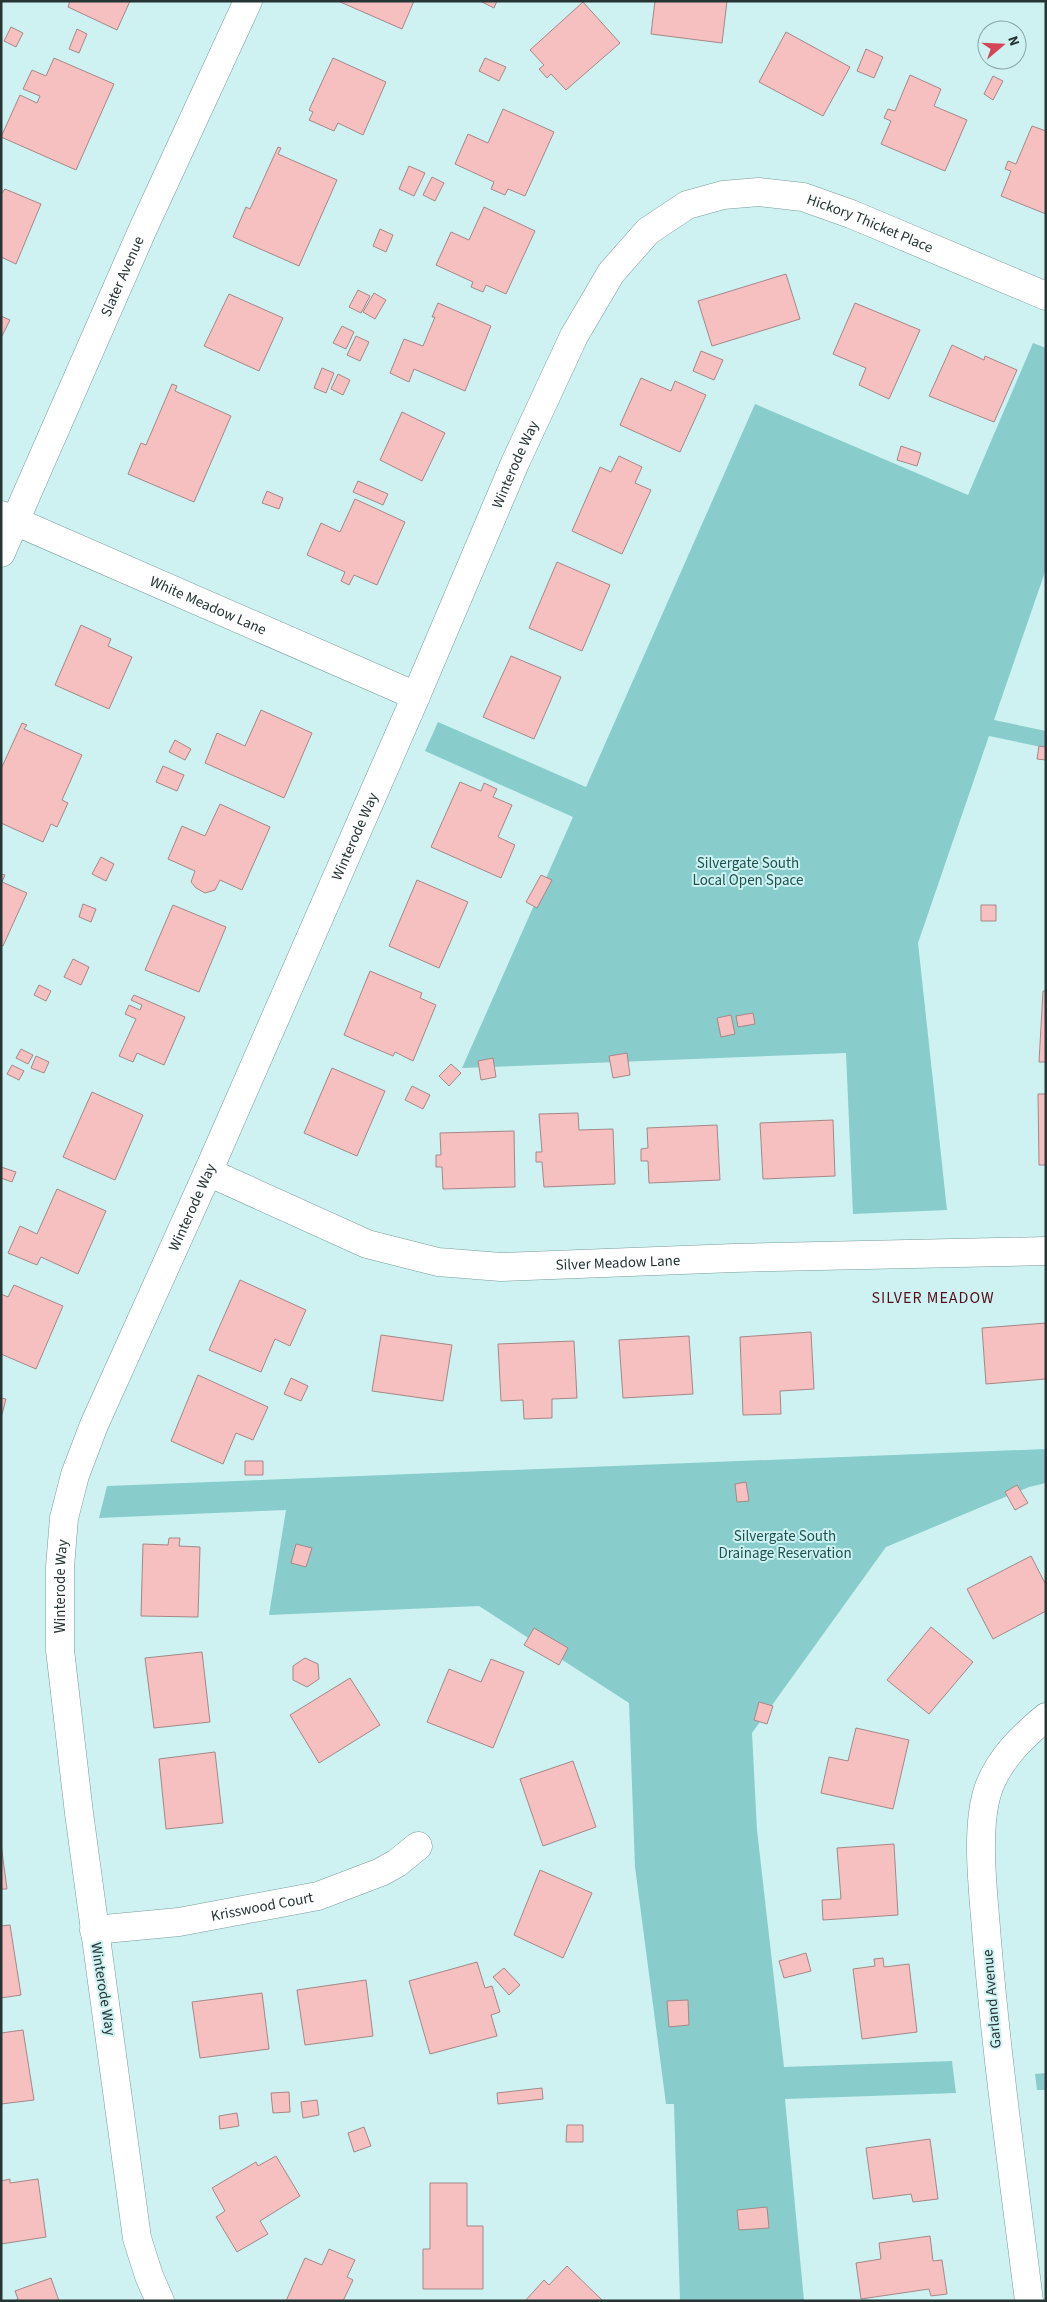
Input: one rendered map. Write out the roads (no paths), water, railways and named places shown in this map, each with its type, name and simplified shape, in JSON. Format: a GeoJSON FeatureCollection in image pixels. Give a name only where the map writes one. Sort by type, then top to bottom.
{"type":"FeatureCollection","features":[{"type":"Feature","properties":{"kind":"street","name":"Slater Avenue"},"geometry":{"type":"LineString","coordinates":[[1,553],[8,518],[248,1]]}},
{"type":"Feature","properties":{"kind":"street","name":"Hickory Thicket Place"},"geometry":{"type":"LineString","coordinates":[[687,205],[723,195],[759,192],[803,197],[860,218],[1046,296]]}},
{"type":"Feature","properties":{"kind":"street","name":"Winterode Way"},"geometry":{"type":"LineString","coordinates":[[160,2301],[149,2276],[136,2229],[94,1930],[60,1650],[60,1567],[64,1518],[75,1476],[94,1425],[208,1172],[416,696],[514,463],[574,336],[611,273],[648,231],[687,205]]}},
{"type":"Feature","properties":{"kind":"street","name":"White Meadow Lane"},"geometry":{"type":"LineString","coordinates":[[8,518],[416,696]]}},
{"type":"Feature","properties":{"kind":"street","name":"Silver Meadow Lane"},"geometry":{"type":"LineString","coordinates":[[208,1172],[367,1244],[438,1262],[501,1267],[734,1258],[1046,1251]]}},
{"type":"Feature","properties":{"kind":"street","name":"Garland Avenue"},"geometry":{"type":"LineString","coordinates":[[1029,2301],[995,2035],[983,1891],[982,1819],[990,1787],[1000,1768],[1018,1740],[1046,1717]]}},
{"type":"Feature","properties":{"kind":"street","name":"Krisswood Court"},"geometry":{"type":"LineString","coordinates":[[94,1930],[179,1922],[318,1896],[381,1872],[397,1863],[418,1846]]}},
{"type":"Feature","properties":{"kind":"district","name":"SILVER MEADOW"},"geometry":{"type":"Point","coordinates":[933,1298]}},
{"type":"Feature","properties":{"kind":"park label","name":"Silvergate South Local Open Space"},"geometry":{"type":"Point","coordinates":[748,872]}},
{"type":"Feature","properties":{"kind":"park label","name":"Silvergate South Drainage Reservation"},"geometry":{"type":"Point","coordinates":[785,1544]}}]}
